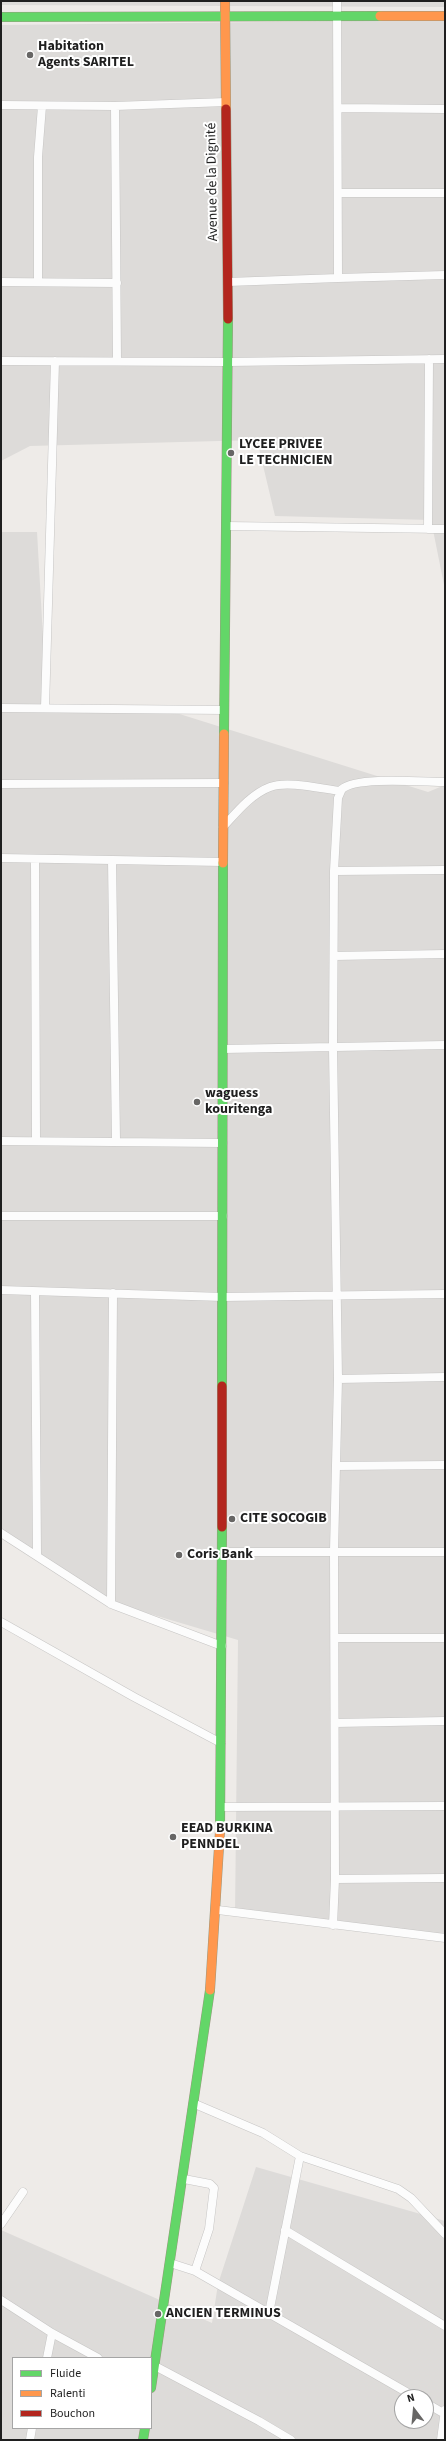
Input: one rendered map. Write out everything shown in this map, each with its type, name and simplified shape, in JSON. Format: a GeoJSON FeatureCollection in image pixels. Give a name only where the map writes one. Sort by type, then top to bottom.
{"type":"FeatureCollection","features":[{"type":"Feature","properties":{"kind":"street","name":"Avenue de la Dignité"},"geometry":{"type":"LineString","coordinates":[[152,2376],[195,2104],[213,1968],[218,1910],[221,1807],[223,827],[228,362],[225,1]]}},
{"type":"Feature","properties":{"kind":"street"},"geometry":{"type":"LineString","coordinates":[[337,1],[339,193],[338,278]]}},
{"type":"Feature","properties":{"kind":"street"},"geometry":{"type":"LineString","coordinates":[[1,17],[445,16]]}},
{"type":"Feature","properties":{"kind":"street"},"geometry":{"type":"LineString","coordinates":[[1,105],[115,106],[226,102]]}},
{"type":"Feature","properties":{"kind":"street"},"geometry":{"type":"LineString","coordinates":[[38,282],[38,157],[42,106]]}},
{"type":"Feature","properties":{"kind":"street"},"geometry":{"type":"LineString","coordinates":[[115,106],[117,361]]}},
{"type":"Feature","properties":{"kind":"street"},"geometry":{"type":"LineString","coordinates":[[338,108],[445,109]]}},
{"type":"Feature","properties":{"kind":"street"},"geometry":{"type":"LineString","coordinates":[[339,193],[445,193]]}},
{"type":"Feature","properties":{"kind":"street"},"geometry":{"type":"LineString","coordinates":[[228,282],[445,276]]}},
{"type":"Feature","properties":{"kind":"street"},"geometry":{"type":"LineString","coordinates":[[1,282],[117,283]]}},
{"type":"Feature","properties":{"kind":"street"},"geometry":{"type":"LineString","coordinates":[[428,529],[429,359]]}},
{"type":"Feature","properties":{"kind":"street"},"geometry":{"type":"LineString","coordinates":[[1,361],[228,362],[445,359]]}},
{"type":"Feature","properties":{"kind":"street"},"geometry":{"type":"LineString","coordinates":[[45,708],[55,361]]}},
{"type":"Feature","properties":{"kind":"street"},"geometry":{"type":"LineString","coordinates":[[227,526],[445,529]]}},
{"type":"Feature","properties":{"kind":"street"},"geometry":{"type":"LineString","coordinates":[[1,708],[224,710]]}},
{"type":"Feature","properties":{"kind":"street"},"geometry":{"type":"LineString","coordinates":[[333,1925],[336,1807],[336,1638],[334,1551],[338,1379],[333,1047],[334,871],[340,791],[348,784],[371,781],[445,782]]}},
{"type":"Feature","properties":{"kind":"street"},"geometry":{"type":"LineString","coordinates":[[1,784],[224,783]]}},
{"type":"Feature","properties":{"kind":"street"},"geometry":{"type":"LineString","coordinates":[[223,827],[246,802],[269,787],[280,784],[340,791]]}},
{"type":"Feature","properties":{"kind":"street"},"geometry":{"type":"LineString","coordinates":[[1,858],[223,862]]}},
{"type":"Feature","properties":{"kind":"street"},"geometry":{"type":"LineString","coordinates":[[35,859],[36,1140]]}},
{"type":"Feature","properties":{"kind":"street"},"geometry":{"type":"LineString","coordinates":[[112,860],[116,1140]]}},
{"type":"Feature","properties":{"kind":"street"},"geometry":{"type":"LineString","coordinates":[[334,871],[445,870]]}},
{"type":"Feature","properties":{"kind":"street"},"geometry":{"type":"LineString","coordinates":[[334,956],[445,954]]}},
{"type":"Feature","properties":{"kind":"street"},"geometry":{"type":"LineString","coordinates":[[223,1049],[445,1045]]}},
{"type":"Feature","properties":{"kind":"street"},"geometry":{"type":"LineString","coordinates":[[1,1140],[116,1140],[223,1143]]}},
{"type":"Feature","properties":{"kind":"street"},"geometry":{"type":"LineString","coordinates":[[1,1216],[223,1216]]}},
{"type":"Feature","properties":{"kind":"street"},"geometry":{"type":"LineString","coordinates":[[1,1290],[223,1297],[445,1294]]}},
{"type":"Feature","properties":{"kind":"street"},"geometry":{"type":"LineString","coordinates":[[35,1292],[37,1554]]}},
{"type":"Feature","properties":{"kind":"street"},"geometry":{"type":"LineString","coordinates":[[111,1604],[113,1293]]}},
{"type":"Feature","properties":{"kind":"street"},"geometry":{"type":"LineString","coordinates":[[338,1379],[445,1377]]}},
{"type":"Feature","properties":{"kind":"street"},"geometry":{"type":"LineString","coordinates":[[336,1466],[445,1465]]}},
{"type":"Feature","properties":{"kind":"street"},"geometry":{"type":"LineString","coordinates":[[1,1533],[37,1554],[111,1604],[222,1646]]}},
{"type":"Feature","properties":{"kind":"street"},"geometry":{"type":"LineString","coordinates":[[222,1552],[445,1552]]}},
{"type":"Feature","properties":{"kind":"street"},"geometry":{"type":"LineString","coordinates":[[1,1622],[134,1697],[221,1742]]}},
{"type":"Feature","properties":{"kind":"street"},"geometry":{"type":"LineString","coordinates":[[336,1638],[445,1638]]}},
{"type":"Feature","properties":{"kind":"street"},"geometry":{"type":"LineString","coordinates":[[335,1723],[445,1721]]}},
{"type":"Feature","properties":{"kind":"street"},"geometry":{"type":"LineString","coordinates":[[221,1807],[445,1806]]}},
{"type":"Feature","properties":{"kind":"street"},"geometry":{"type":"LineString","coordinates":[[335,1879],[445,1878]]}},
{"type":"Feature","properties":{"kind":"street"},"geometry":{"type":"LineString","coordinates":[[218,1910],[445,1938]]}},
{"type":"Feature","properties":{"kind":"street"},"geometry":{"type":"LineString","coordinates":[[195,2104],[263,2133],[300,2156],[398,2189],[411,2198],[445,2234]]}},
{"type":"Feature","properties":{"kind":"street"},"geometry":{"type":"LineString","coordinates":[[269,2313],[300,2156]]}},
{"type":"Feature","properties":{"kind":"street"},"geometry":{"type":"LineString","coordinates":[[184,2179],[210,2184],[214,2188],[209,2229],[195,2271]]}},
{"type":"Feature","properties":{"kind":"street"},"geometry":{"type":"LineString","coordinates":[[1,2224],[22,2192]]}},
{"type":"Feature","properties":{"kind":"street"},"geometry":{"type":"LineString","coordinates":[[285,2230],[445,2326]]}},
{"type":"Feature","properties":{"kind":"street"},"geometry":{"type":"LineString","coordinates":[[170,2263],[195,2271],[401,2389]]}},
{"type":"Feature","properties":{"kind":"street"},"geometry":{"type":"LineString","coordinates":[[1,2300],[52,2333],[96,2357]]}},
{"type":"Feature","properties":{"kind":"street"},"geometry":{"type":"LineString","coordinates":[[47,2357],[52,2333]]}},
{"type":"Feature","properties":{"kind":"street"},"geometry":{"type":"LineString","coordinates":[[153,2365],[259,2421],[291,2440]]}},
{"type":"Feature","properties":{"kind":"street"},"geometry":{"type":"LineString","coordinates":[[434,2408],[445,2414]]}},
{"type":"Feature","properties":{"kind":"street"},"geometry":{"type":"LineString","coordinates":[[441,2440],[445,2410]]}},
{"type":"Feature","properties":{"kind":"street"},"geometry":{"type":"LineString","coordinates":[[30,2440],[32,2429]]}},
{"type":"Feature","properties":{"kind":"street"},"geometry":{"type":"LineString","coordinates":[[143,2440],[145,2429]]}},
{"type":"Feature","properties":{"kind":"shaded area"},"geometry":{"type":"Polygon","coordinates":[[[1,1],[445,1],[445,7],[1,5],[1,1]]]}},
{"type":"Feature","properties":{"kind":"shaded area"},"geometry":{"type":"Polygon","coordinates":[[[445,20],[445,590],[431,520],[275,516],[257,440],[30,446],[1,461],[1,25],[445,20]]]}},
{"type":"Feature","properties":{"kind":"shaded area"},"geometry":{"type":"Polygon","coordinates":[[[1,532],[37,532],[47,707],[170,711],[428,792],[445,785],[445,1940],[235,1915],[238,1640],[110,1602],[1,1530],[1,532]]]}},
{"type":"Feature","properties":{"kind":"shaded area"},"geometry":{"type":"Polygon","coordinates":[[[256,2167],[445,2221],[445,2440],[1,2440],[1,2230],[212,2323],[218,2284],[256,2167]]]}},
{"type":"Feature","properties":{"kind":"traffic: fast"},"geometry":{"type":"LineString","coordinates":[[1,17],[380,16]]}},
{"type":"Feature","properties":{"kind":"traffic: fast"},"geometry":{"type":"LineString","coordinates":[[224,734],[228,319]]}},
{"type":"Feature","properties":{"kind":"traffic: fast"},"geometry":{"type":"LineString","coordinates":[[222,1386],[223,863]]}},
{"type":"Feature","properties":{"kind":"traffic: fast"},"geometry":{"type":"LineString","coordinates":[[220,1831],[222,1527]]}},
{"type":"Feature","properties":{"kind":"traffic: fast"},"geometry":{"type":"LineString","coordinates":[[152,2381],[210,1990]]}},
{"type":"Feature","properties":{"kind":"traffic: fast"},"geometry":{"type":"LineString","coordinates":[[143,2440],[145,2429]]}},
{"type":"Feature","properties":{"kind":"traffic: slow"},"geometry":{"type":"LineString","coordinates":[[225,1],[226,109]]}},
{"type":"Feature","properties":{"kind":"traffic: slow"},"geometry":{"type":"LineString","coordinates":[[380,16],[445,16]]}},
{"type":"Feature","properties":{"kind":"traffic: slow"},"geometry":{"type":"LineString","coordinates":[[223,863],[224,734]]}},
{"type":"Feature","properties":{"kind":"traffic: slow"},"geometry":{"type":"LineString","coordinates":[[210,1990],[220,1831]]}},
{"type":"Feature","properties":{"kind":"traffic: jam"},"geometry":{"type":"LineString","coordinates":[[226,109],[228,319]]}},
{"type":"Feature","properties":{"kind":"traffic: jam"},"geometry":{"type":"LineString","coordinates":[[222,1386],[222,1527]]}},
{"type":"Feature","properties":{"kind":"place","name":"Habitation Agents SARITEL"},"geometry":{"type":"Point","coordinates":[30,55]}},
{"type":"Feature","properties":{"kind":"place","name":"LYCEE PRIVEE LE TECHNICIEN"},"geometry":{"type":"Point","coordinates":[231,453]}},
{"type":"Feature","properties":{"kind":"place","name":"waguess kouritenga"},"geometry":{"type":"Point","coordinates":[197,1102]}},
{"type":"Feature","properties":{"kind":"place","name":"CITE SOCOGIB"},"geometry":{"type":"Point","coordinates":[232,1519]}},
{"type":"Feature","properties":{"kind":"place","name":"Coris Bank"},"geometry":{"type":"Point","coordinates":[179,1555]}},
{"type":"Feature","properties":{"kind":"place","name":"EEAD BURKINA PENNDEL"},"geometry":{"type":"Point","coordinates":[173,1837]}},
{"type":"Feature","properties":{"kind":"place","name":"ANCIEN TERMINUS"},"geometry":{"type":"Point","coordinates":[158,2314]}}]}
